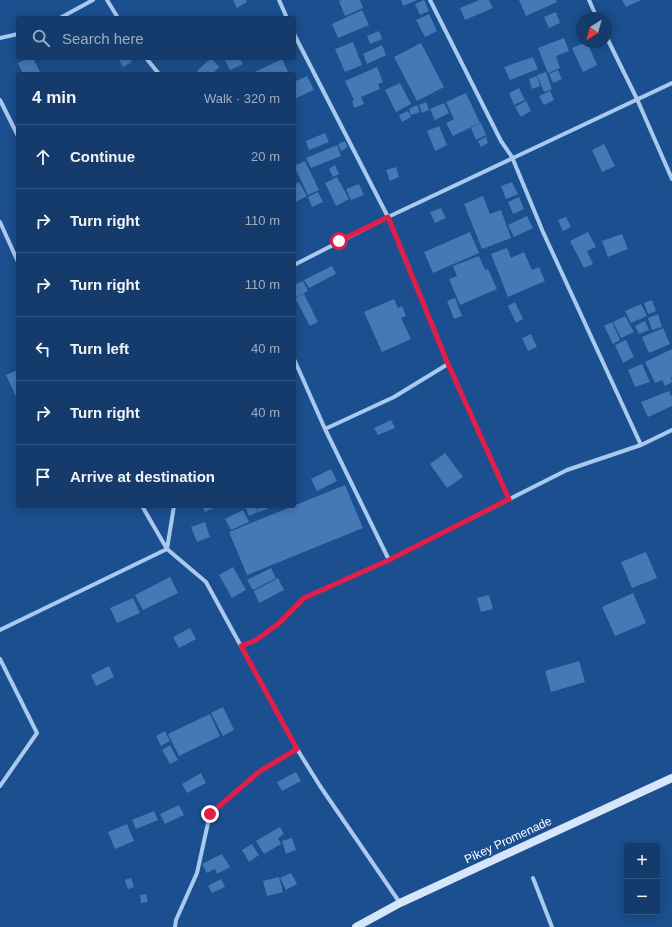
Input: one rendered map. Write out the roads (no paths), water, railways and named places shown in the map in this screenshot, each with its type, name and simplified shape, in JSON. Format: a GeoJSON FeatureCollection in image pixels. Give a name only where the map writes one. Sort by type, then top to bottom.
{"type":"FeatureCollection","features":[{"type":"Feature","properties":{"kind":"street"},"geometry":{"type":"LineString","coordinates":[[64,16],[93,0]]}},
{"type":"Feature","properties":{"kind":"street"},"geometry":{"type":"LineString","coordinates":[[107,0],[117,16]]}},
{"type":"Feature","properties":{"kind":"street"},"geometry":{"type":"LineString","coordinates":[[279,0],[286,16]]}},
{"type":"Feature","properties":{"kind":"street"},"geometry":{"type":"LineString","coordinates":[[430,0],[491,121],[512,157],[543,232],[641,445]]}},
{"type":"Feature","properties":{"kind":"street"},"geometry":{"type":"LineString","coordinates":[[589,0],[594,12]]}},
{"type":"Feature","properties":{"kind":"street"},"geometry":{"type":"LineString","coordinates":[[0,38],[16,34]]}},
{"type":"Feature","properties":{"kind":"street"},"geometry":{"type":"LineString","coordinates":[[296,38],[388,217],[448,364],[509,499]]}},
{"type":"Feature","properties":{"kind":"street"},"geometry":{"type":"LineString","coordinates":[[612,48],[637,99],[672,178]]}},
{"type":"Feature","properties":{"kind":"street"},"geometry":{"type":"LineString","coordinates":[[148,60],[157,72]]}},
{"type":"Feature","properties":{"kind":"street"},"geometry":{"type":"LineString","coordinates":[[296,264],[388,217],[512,157],[672,83]]}},
{"type":"Feature","properties":{"kind":"street"},"geometry":{"type":"LineString","coordinates":[[0,100],[16,132]]}},
{"type":"Feature","properties":{"kind":"street"},"geometry":{"type":"LineString","coordinates":[[0,222],[16,258]]}},
{"type":"Feature","properties":{"kind":"street"},"geometry":{"type":"LineString","coordinates":[[296,363],[389,560]]}},
{"type":"Feature","properties":{"kind":"street"},"geometry":{"type":"LineString","coordinates":[[326,429],[394,397],[448,364]]}},
{"type":"Feature","properties":{"kind":"street"},"geometry":{"type":"LineString","coordinates":[[241,646],[256,640],[278,624],[304,598],[389,560],[567,470],[641,445],[672,430]]}},
{"type":"Feature","properties":{"kind":"street"},"geometry":{"type":"LineString","coordinates":[[143,508],[167,549],[206,582],[297,749],[320,786],[400,903]]}},
{"type":"Feature","properties":{"kind":"street"},"geometry":{"type":"LineString","coordinates":[[167,549],[174,508]]}},
{"type":"Feature","properties":{"kind":"street"},"geometry":{"type":"LineString","coordinates":[[0,630],[167,549]]}},
{"type":"Feature","properties":{"kind":"street"},"geometry":{"type":"LineString","coordinates":[[0,659],[37,733],[0,786]]}},
{"type":"Feature","properties":{"kind":"street"},"geometry":{"type":"LineString","coordinates":[[175,927],[176,920],[197,873],[210,814],[260,771],[297,749]]}},
{"type":"Feature","properties":{"kind":"street","name":"Pikey Promenade"},"geometry":{"type":"LineString","coordinates":[[356,927],[400,903],[672,778]]}},
{"type":"Feature","properties":{"kind":"street"},"geometry":{"type":"LineString","coordinates":[[533,878],[552,927]]}}]}
